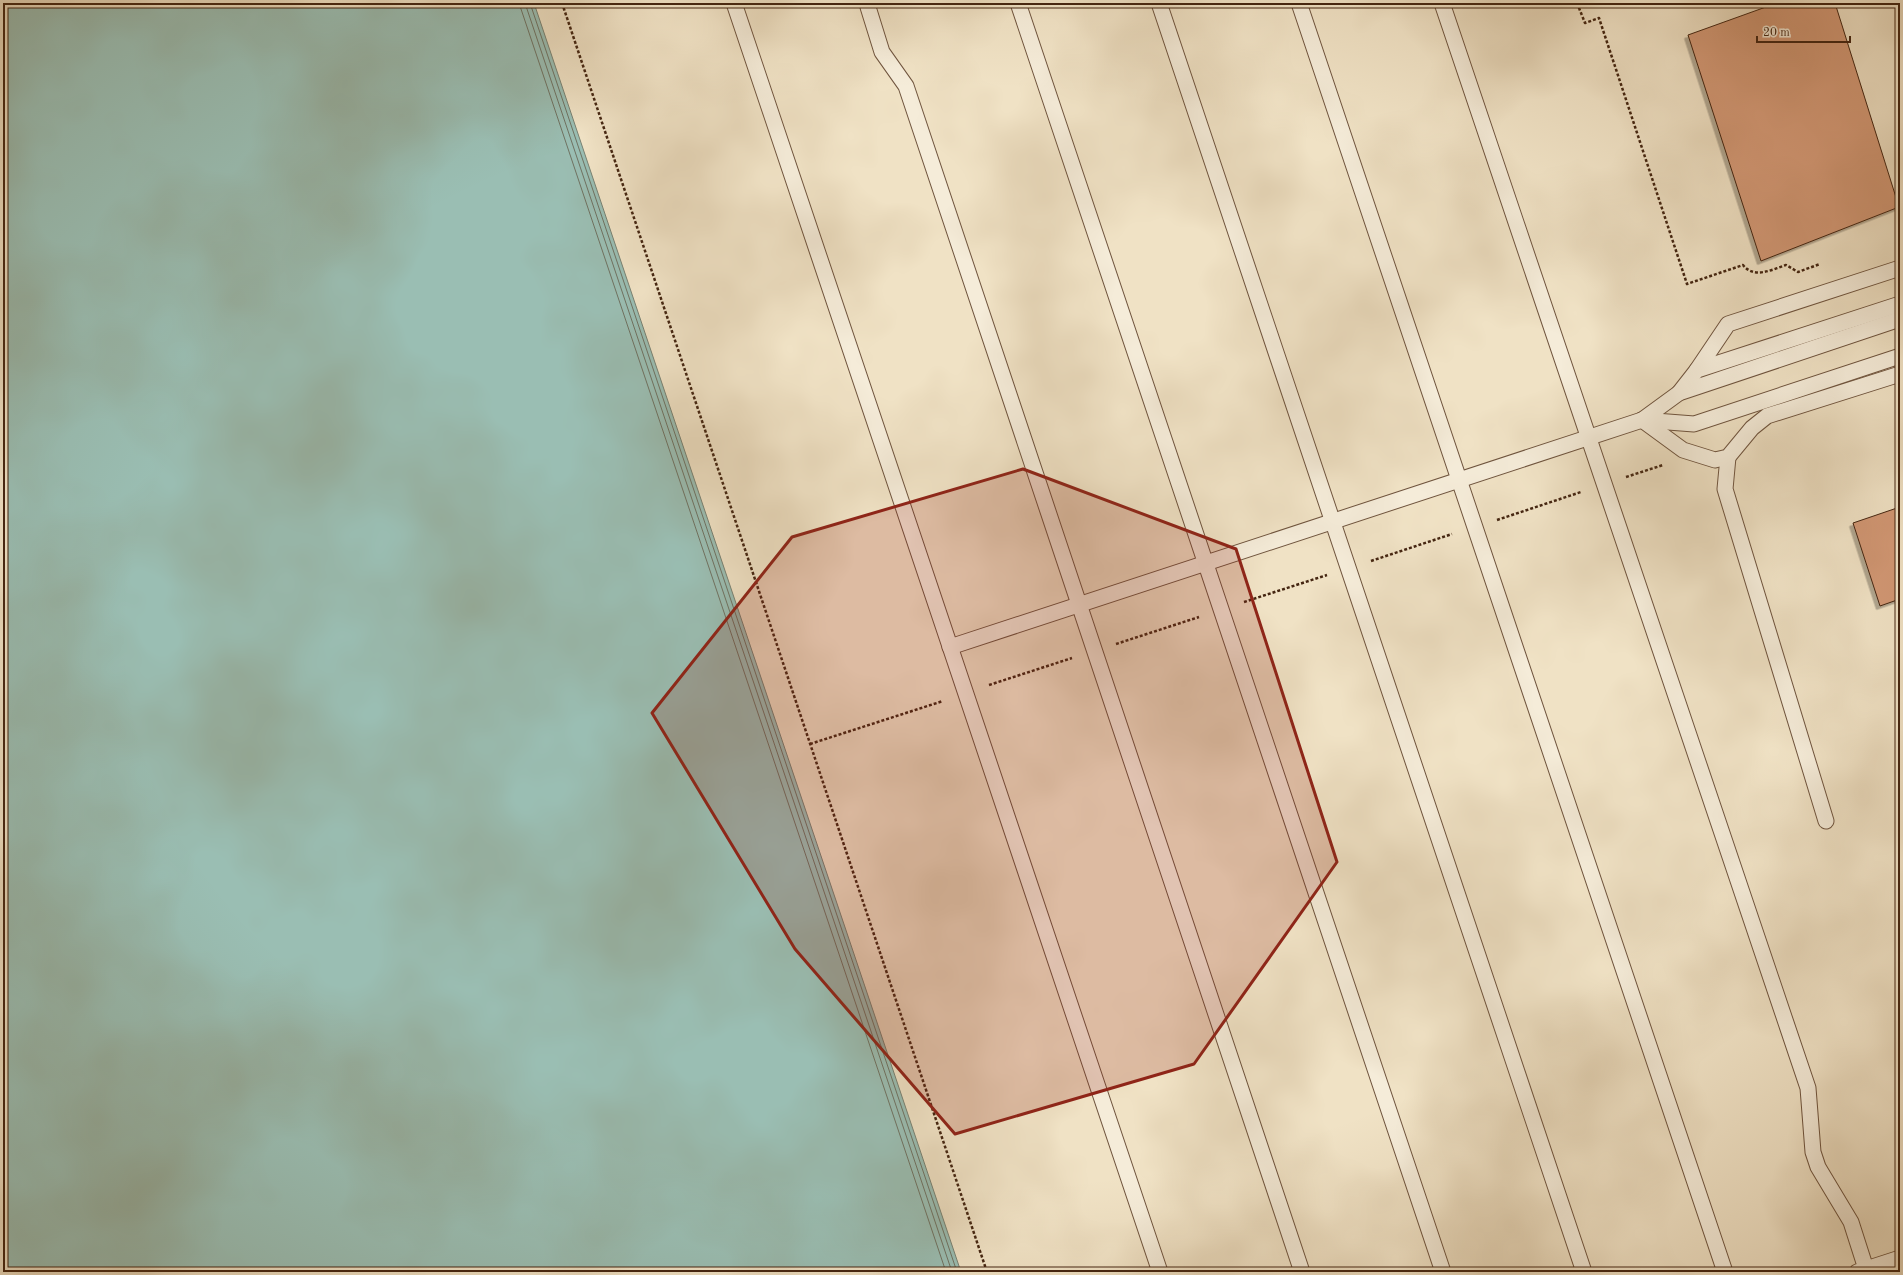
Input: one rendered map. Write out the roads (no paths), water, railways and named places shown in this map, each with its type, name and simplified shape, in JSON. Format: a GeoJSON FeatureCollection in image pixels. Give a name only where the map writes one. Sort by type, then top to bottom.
{"type":"FeatureCollection","features":[{"type":"Feature","properties":{"kind":"lane"},"geometry":{"type":"LineString","coordinates":[[734,3],[1160,1272]]}},
{"type":"Feature","properties":{"kind":"lane"},"geometry":{"type":"LineString","coordinates":[[868,3],[882,52],[906,86],[1302,1272]]}},
{"type":"Feature","properties":{"kind":"lane"},"geometry":{"type":"LineString","coordinates":[[1018,3],[1443,1272]]}},
{"type":"Feature","properties":{"kind":"lane"},"geometry":{"type":"LineString","coordinates":[[1159,3],[1584,1272]]}},
{"type":"Feature","properties":{"kind":"lane"},"geometry":{"type":"LineString","coordinates":[[1298,3],[1725,1272]]}},
{"type":"Feature","properties":{"kind":"lane"},"geometry":{"type":"LineString","coordinates":[[1442,3],[1808,1088],[1813,1152],[1818,1167],[1851,1222],[1863,1271],[1900,1258]]}},
{"type":"Feature","properties":{"kind":"lane"},"geometry":{"type":"LineString","coordinates":[[950,647],[1642,420],[1679,393],[1697,370],[1728,324],[1900,268]]}},
{"type":"Feature","properties":{"kind":"lane"},"geometry":{"type":"LineString","coordinates":[[1697,370],[1900,304]]}},
{"type":"Feature","properties":{"kind":"lane"},"geometry":{"type":"LineString","coordinates":[[1679,393],[1900,319]]}},
{"type":"Feature","properties":{"kind":"lane"},"geometry":{"type":"LineString","coordinates":[[1642,420],[1694,424],[1900,356]]}},
{"type":"Feature","properties":{"kind":"lane"},"geometry":{"type":"LineString","coordinates":[[1642,420],[1683,450],[1715,460],[1728,456],[1752,428],[1767,416],[1900,374]]}},
{"type":"Feature","properties":{"kind":"lane"},"geometry":{"type":"LineString","coordinates":[[1728,456],[1725,489],[1826,821]]}},
{"type":"Feature","properties":{"kind":"water"},"geometry":{"type":"Polygon","coordinates":[[[3,3],[534,3],[961,1272],[3,1272],[3,3]]]}}]}
